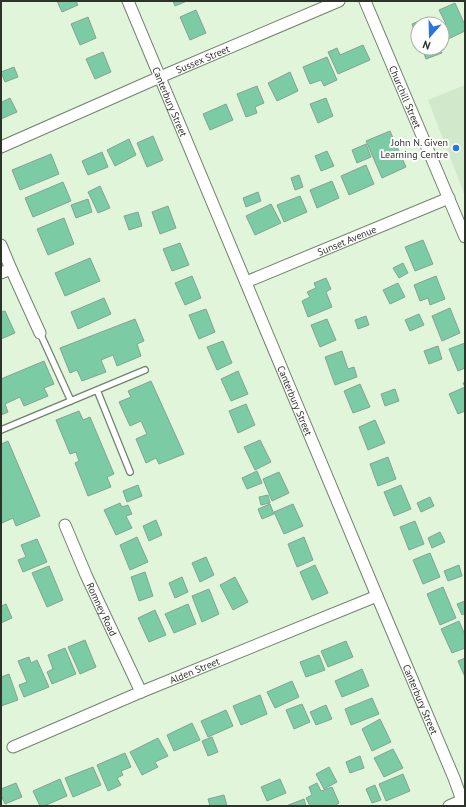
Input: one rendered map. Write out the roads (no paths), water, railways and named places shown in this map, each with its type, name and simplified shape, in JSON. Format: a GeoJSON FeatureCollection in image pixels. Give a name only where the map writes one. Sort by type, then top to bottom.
{"type":"FeatureCollection","features":[{"type":"Feature","properties":{"kind":"street","name":"Canterbury Street"},"geometry":{"type":"LineString","coordinates":[[128,1],[463,800]]}},
{"type":"Feature","properties":{"kind":"street","name":"Sussex Street"},"geometry":{"type":"LineString","coordinates":[[1,147],[160,77],[339,1]]}},
{"type":"Feature","properties":{"kind":"street","name":"Churchill Street"},"geometry":{"type":"LineString","coordinates":[[365,1],[465,237]]}},
{"type":"Feature","properties":{"kind":"street","name":"Sunset Avenue"},"geometry":{"type":"LineString","coordinates":[[246,282],[449,198]]}},
{"type":"Feature","properties":{"kind":"street"},"geometry":{"type":"LineString","coordinates":[[1,246],[6,271],[40,333]]}},
{"type":"Feature","properties":{"kind":"street","name":"Romney Road"},"geometry":{"type":"LineString","coordinates":[[66,525],[86,574],[141,692]]}},
{"type":"Feature","properties":{"kind":"street","name":"Alden Street"},"geometry":{"type":"LineString","coordinates":[[13,747],[141,692],[377,596]]}},
{"type":"Feature","properties":{"kind":"street"},"geometry":{"type":"LineString","coordinates":[[449,806],[463,800]]}},
{"type":"Feature","properties":{"kind":"lane"},"geometry":{"type":"LineString","coordinates":[[40,333],[72,401]]}},
{"type":"Feature","properties":{"kind":"lane"},"geometry":{"type":"LineString","coordinates":[[1,430],[145,370]]}},
{"type":"Feature","properties":{"kind":"lane"},"geometry":{"type":"LineString","coordinates":[[97,390],[130,472]]}},
{"type":"Feature","properties":{"kind":"place","name":"John N. Given Learning Centre"},"geometry":{"type":"Point","coordinates":[456,148]}}]}
